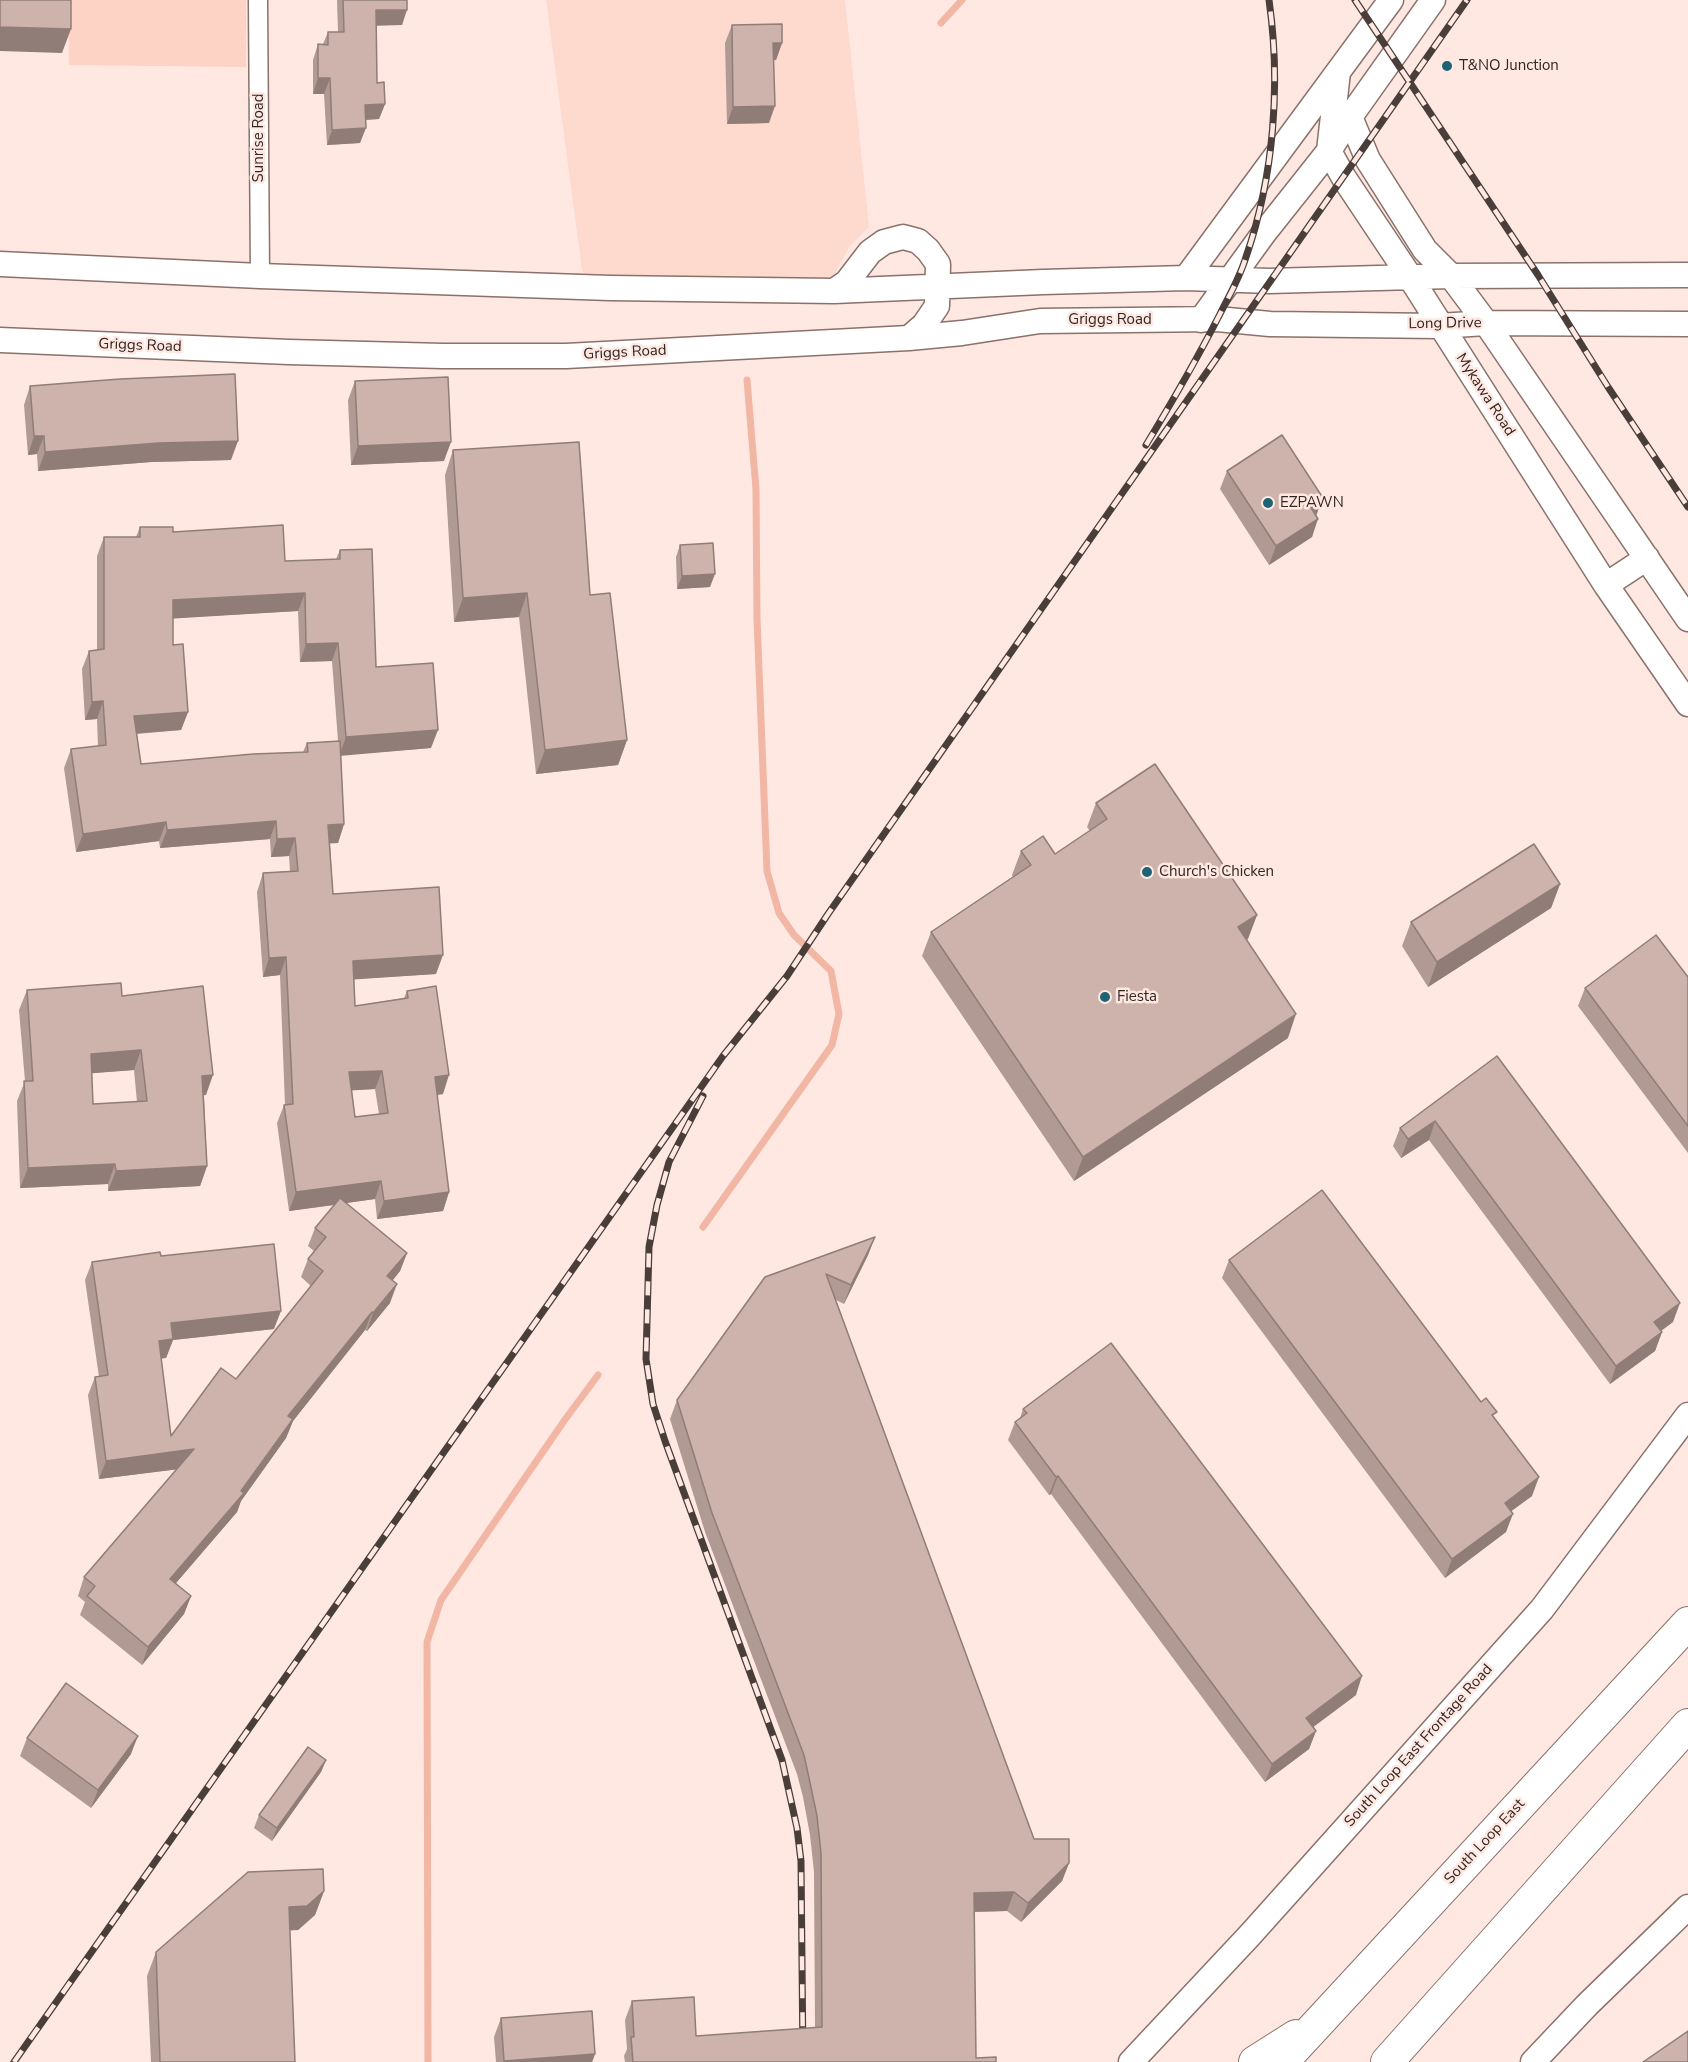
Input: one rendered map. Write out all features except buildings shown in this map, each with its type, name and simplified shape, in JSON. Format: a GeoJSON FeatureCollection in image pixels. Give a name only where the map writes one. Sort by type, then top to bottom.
{"type":"FeatureCollection","features":[{"type":"Feature","properties":{"kind":"highway","name":"South Loop East"},"geometry":{"type":"LineString","coordinates":[[1282,2062],[1688,1623]]}},
{"type":"Feature","properties":{"kind":"highway"},"geometry":{"type":"LineString","coordinates":[[1387,2062],[1688,1725]]}},
{"type":"Feature","properties":{"kind":"highway"},"geometry":{"type":"LineString","coordinates":[[1255,2062],[1322,2019]]}},
{"type":"Feature","properties":{"kind":"main road"},"geometry":{"type":"LineString","coordinates":[[1186,278],[1391,0]]}},
{"type":"Feature","properties":{"kind":"main road"},"geometry":{"type":"LineString","coordinates":[[1201,320],[1229,280],[1329,151],[1350,117],[1433,0]]}},
{"type":"Feature","properties":{"kind":"main road"},"geometry":{"type":"LineString","coordinates":[[1329,151],[1338,72]]}},
{"type":"Feature","properties":{"kind":"main road"},"geometry":{"type":"LineString","coordinates":[[1350,117],[1368,160],[1425,250],[1451,276],[1486,323],[1688,619]]}},
{"type":"Feature","properties":{"kind":"main road","name":"Mykawa Road"},"geometry":{"type":"LineString","coordinates":[[1329,151],[1379,234],[1410,277],[1439,326],[1606,585],[1684,690]]}},
{"type":"Feature","properties":{"kind":"main road"},"geometry":{"type":"LineString","coordinates":[[834,291],[847,282],[870,252],[884,242],[903,237],[918,241],[938,264],[937,306],[924,325],[909,338]]}},
{"type":"Feature","properties":{"kind":"main road"},"geometry":{"type":"LineString","coordinates":[[0,264],[610,288],[834,291],[1186,278],[1229,280],[1688,275]]}},
{"type":"Feature","properties":{"kind":"main road","name":"Long Drive"},"geometry":{"type":"LineString","coordinates":[[1201,320],[1217,319],[1270,324],[1439,326],[1486,323],[1688,324]]}},
{"type":"Feature","properties":{"kind":"main road","name":"Griggs Road"},"geometry":{"type":"LineString","coordinates":[[0,340],[289,352],[566,356],[909,338],[1040,321],[1201,320]]}},
{"type":"Feature","properties":{"kind":"main road"},"geometry":{"type":"LineString","coordinates":[[1606,585],[1647,558]]}},
{"type":"Feature","properties":{"kind":"main road","name":"South Loop East Frontage Road"},"geometry":{"type":"LineString","coordinates":[[1131,2062],[1251,1935],[1542,1608],[1688,1415]]}},
{"type":"Feature","properties":{"kind":"main road"},"geometry":{"type":"LineString","coordinates":[[1533,2062],[1587,2005],[1688,1907]]}},
{"type":"Feature","properties":{"kind":"street","name":"Sunrise Road"},"geometry":{"type":"LineString","coordinates":[[258,0],[260,276]]}},
{"type":"Feature","properties":{"kind":"shaded area"},"geometry":{"type":"Polygon","coordinates":[[[68,0],[246,0],[246,67],[69,65],[68,0]]]}},
{"type":"Feature","properties":{"kind":"shaded area"},"geometry":{"type":"Polygon","coordinates":[[[546,0],[845,0],[869,227],[849,247],[834,275],[823,280],[586,276],[582,270],[546,0]]]}},
{"type":"Feature","properties":{"kind":"waterway"},"geometry":{"type":"LineString","coordinates":[[941,23],[962,0]]}},
{"type":"Feature","properties":{"kind":"waterway"},"geometry":{"type":"LineString","coordinates":[[703,1227],[832,1045],[839,1014],[831,971],[794,935],[779,913],[767,871],[757,619],[756,489],[747,380]]}},
{"type":"Feature","properties":{"kind":"waterway"},"geometry":{"type":"LineString","coordinates":[[428,2062],[427,1642],[441,1600],[598,1375]]}},
{"type":"Feature","properties":{"kind":"railway"},"geometry":{"type":"LineString","coordinates":[[1146,445],[1231,293],[1244,264],[1256,226],[1269,162],[1274,97],[1273,32],[1269,0]]}},
{"type":"Feature","properties":{"kind":"railway"},"geometry":{"type":"LineString","coordinates":[[1355,0],[1538,275],[1608,387],[1688,507]]}},
{"type":"Feature","properties":{"kind":"railway"},"geometry":{"type":"LineString","coordinates":[[14,2062],[723,1056],[787,976],[828,914],[1467,0]]}},
{"type":"Feature","properties":{"kind":"railway"},"geometry":{"type":"LineString","coordinates":[[703,1096],[669,1162],[657,1205],[649,1247],[646,1359],[653,1404],[665,1441],[782,1760],[797,1828],[801,1861],[803,2062]]}},
{"type":"Feature","properties":{"kind":"place","name":"T&NO Junction"},"geometry":{"type":"Point","coordinates":[1447,66]}},
{"type":"Feature","properties":{"kind":"place","name":"EZPAWN"},"geometry":{"type":"Point","coordinates":[1268,503]}},
{"type":"Feature","properties":{"kind":"place","name":"Church's Chicken"},"geometry":{"type":"Point","coordinates":[1147,872]}},
{"type":"Feature","properties":{"kind":"place","name":"Fiesta"},"geometry":{"type":"Point","coordinates":[1105,997]}}]}
